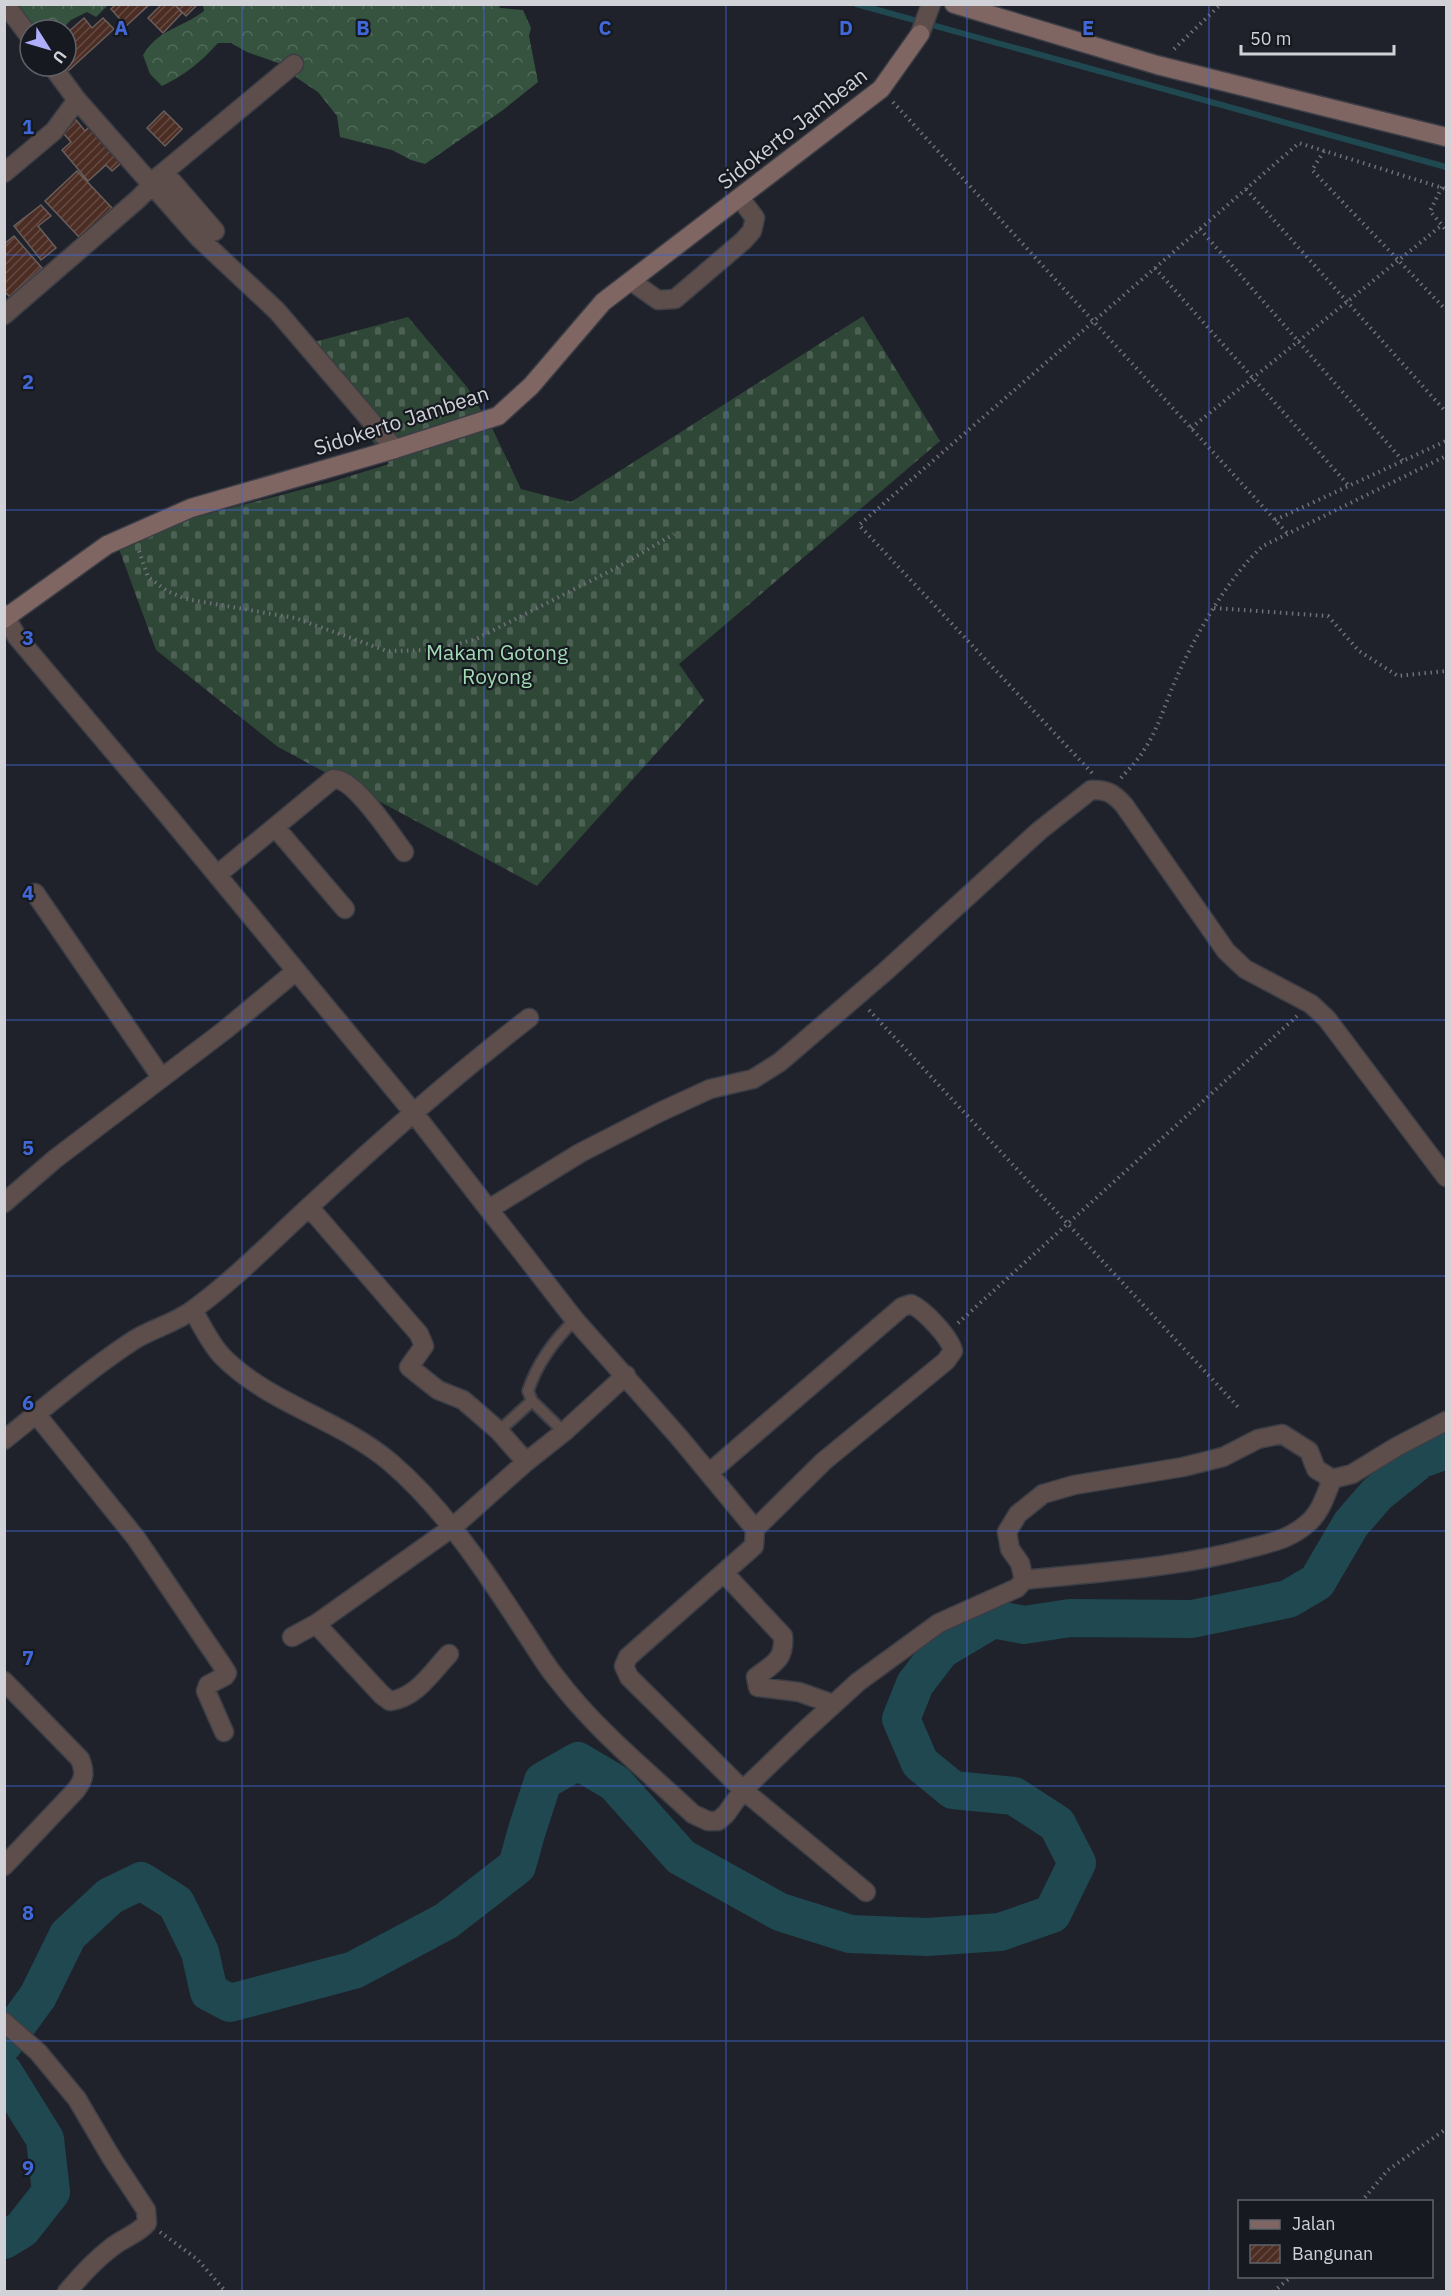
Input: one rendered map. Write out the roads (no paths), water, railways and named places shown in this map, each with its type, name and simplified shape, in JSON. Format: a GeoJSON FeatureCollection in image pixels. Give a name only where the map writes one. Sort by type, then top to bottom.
{"type":"FeatureCollection","features":[{"type":"Feature","properties":{"kind":"street"},"geometry":{"type":"LineString","coordinates":[[5,4],[18,22]]}},
{"type":"Feature","properties":{"kind":"street"},"geometry":{"type":"LineString","coordinates":[[954,4],[1157,65],[1446,137]]}},
{"type":"Feature","properties":{"kind":"street","name":"Sidokerto Jambean"},"geometry":{"type":"LineString","coordinates":[[5,617],[107,545],[190,508],[395,449],[498,416],[531,386],[603,303],[881,89],[920,34],[930,8]]}},
{"type":"Feature","properties":{"kind":"street"},"geometry":{"type":"LineString","coordinates":[[4,315],[137,200],[157,178],[294,64]]}},
{"type":"Feature","properties":{"kind":"street"},"geometry":{"type":"LineString","coordinates":[[61,78],[77,100],[157,178],[207,235],[218,255],[277,310],[395,449]]}},
{"type":"Feature","properties":{"kind":"street"},"geometry":{"type":"LineString","coordinates":[[4,173],[54,131],[77,100]]}},
{"type":"Feature","properties":{"kind":"street"},"geometry":{"type":"LineString","coordinates":[[631,281],[658,300],[675,299],[752,231],[754,218],[740,198]]}},
{"type":"Feature","properties":{"kind":"street"},"geometry":{"type":"LineString","coordinates":[[5,617],[17,637],[413,1112],[575,1320],[626,1376],[755,1529]]}},
{"type":"Feature","properties":{"kind":"street"},"geometry":{"type":"LineString","coordinates":[[217,875],[333,779],[339,778],[360,795],[404,852]]}},
{"type":"Feature","properties":{"kind":"street"},"geometry":{"type":"LineString","coordinates":[[489,1209],[580,1153],[660,1112],[710,1089],[753,1079],[780,1062],[856,997],[1040,831],[1091,790],[1111,792],[1124,806],[1226,951],[1245,969],[1311,1004],[1327,1019],[1446,1177]]}},
{"type":"Feature","properties":{"kind":"street"},"geometry":{"type":"LineString","coordinates":[[275,826],[345,909]]}},
{"type":"Feature","properties":{"kind":"street"},"geometry":{"type":"LineString","coordinates":[[35,893],[162,1077]]}},
{"type":"Feature","properties":{"kind":"street"},"geometry":{"type":"LineString","coordinates":[[4,1203],[56,1159],[225,1030],[296,971]]}},
{"type":"Feature","properties":{"kind":"street"},"geometry":{"type":"LineString","coordinates":[[4,1440],[136,1339],[164,1327],[193,1310],[244,1268],[413,1112],[470,1063],[530,1018]]}},
{"type":"Feature","properties":{"kind":"street"},"geometry":{"type":"LineString","coordinates":[[309,1207],[419,1334],[424,1346],[409,1367],[438,1390],[464,1400],[499,1431],[526,1462]]}},
{"type":"Feature","properties":{"kind":"street"},"geometry":{"type":"LineString","coordinates":[[709,1473],[902,1307],[911,1304],[918,1307],[951,1343],[953,1351],[946,1361],[824,1461],[755,1529],[754,1546],[628,1657],[624,1666],[629,1677],[743,1790],[866,1892]]}},
{"type":"Feature","properties":{"kind":"street"},"geometry":{"type":"LineString","coordinates":[[193,1310],[221,1355],[238,1371],[259,1386],[359,1438],[391,1462],[453,1527],[560,1683],[587,1715],[693,1814],[708,1821],[718,1821],[726,1814],[743,1790],[833,1704],[902,1648],[939,1623],[1017,1588],[1024,1580],[1168,1565],[1224,1555],[1280,1541],[1309,1522],[1321,1506],[1332,1479]]}},
{"type":"Feature","properties":{"kind":"street"},"geometry":{"type":"LineString","coordinates":[[292,1637],[316,1624],[453,1527],[626,1376]]}},
{"type":"Feature","properties":{"kind":"street"},"geometry":{"type":"LineString","coordinates":[[36,1414],[136,1538],[227,1673],[208,1685],[206,1691],[224,1732]]}},
{"type":"Feature","properties":{"kind":"street"},"geometry":{"type":"LineString","coordinates":[[1024,1580],[1020,1563],[1010,1549],[1007,1532],[1018,1515],[1043,1494],[1074,1485],[1183,1467],[1222,1457],[1258,1439],[1282,1434],[1309,1451],[1316,1469],[1332,1479],[1352,1474],[1446,1421]]}},
{"type":"Feature","properties":{"kind":"street"},"geometry":{"type":"LineString","coordinates":[[724,1573],[783,1636],[784,1648],[778,1660],[756,1677],[758,1687],[799,1692],[833,1704]]}},
{"type":"Feature","properties":{"kind":"street"},"geometry":{"type":"LineString","coordinates":[[316,1624],[390,1701],[402,1700],[414,1692],[449,1654]]}},
{"type":"Feature","properties":{"kind":"street"},"geometry":{"type":"LineString","coordinates":[[4,1681],[80,1759],[85,1771],[83,1781],[76,1790],[4,1866]]}},
{"type":"Feature","properties":{"kind":"street"},"geometry":{"type":"LineString","coordinates":[[4,2022],[38,2052],[77,2099],[146,2210],[147,2223],[141,2230],[113,2246],[85,2271],[67,2292]]}},
{"type":"Feature","properties":{"kind":"lane"},"geometry":{"type":"LineString","coordinates":[[564,1432],[532,1401],[528,1391],[542,1359],[575,1320]]}},
{"type":"Feature","properties":{"kind":"lane"},"geometry":{"type":"LineString","coordinates":[[499,1431],[532,1401]]}},
{"type":"Feature","properties":{"kind":"waterway"},"geometry":{"type":"LineString","coordinates":[[856,4],[1446,167]]}},
{"type":"Feature","properties":{"kind":"waterway"},"geometry":{"type":"LineString","coordinates":[[4,2043],[38,1996],[68,1935],[110,1896],[141,1881],[176,1903],[200,1952],[209,1992],[230,2003],[354,1970],[446,1921],[517,1866],[543,1781],[578,1761],[615,1783],[681,1857],[780,1912],[850,1934],[927,1937],[1000,1932],[1052,1914],[1077,1863],[1057,1824],[1014,1796],[953,1790],[920,1763],[901,1719],[915,1684],[941,1650],[993,1619],[1024,1625],[1070,1618],[1192,1619],[1288,1599],[1317,1582],[1351,1524],[1377,1494],[1421,1459],[1446,1450]]}},
{"type":"Feature","properties":{"kind":"waterway"},"geometry":{"type":"LineString","coordinates":[[4,2073],[45,2139],[51,2192],[22,2229],[4,2240]]}},
{"type":"Feature","properties":{"kind":"park label","name":"Makam Gotong Royong"},"geometry":{"type":"Point","coordinates":[497,664]}}]}
